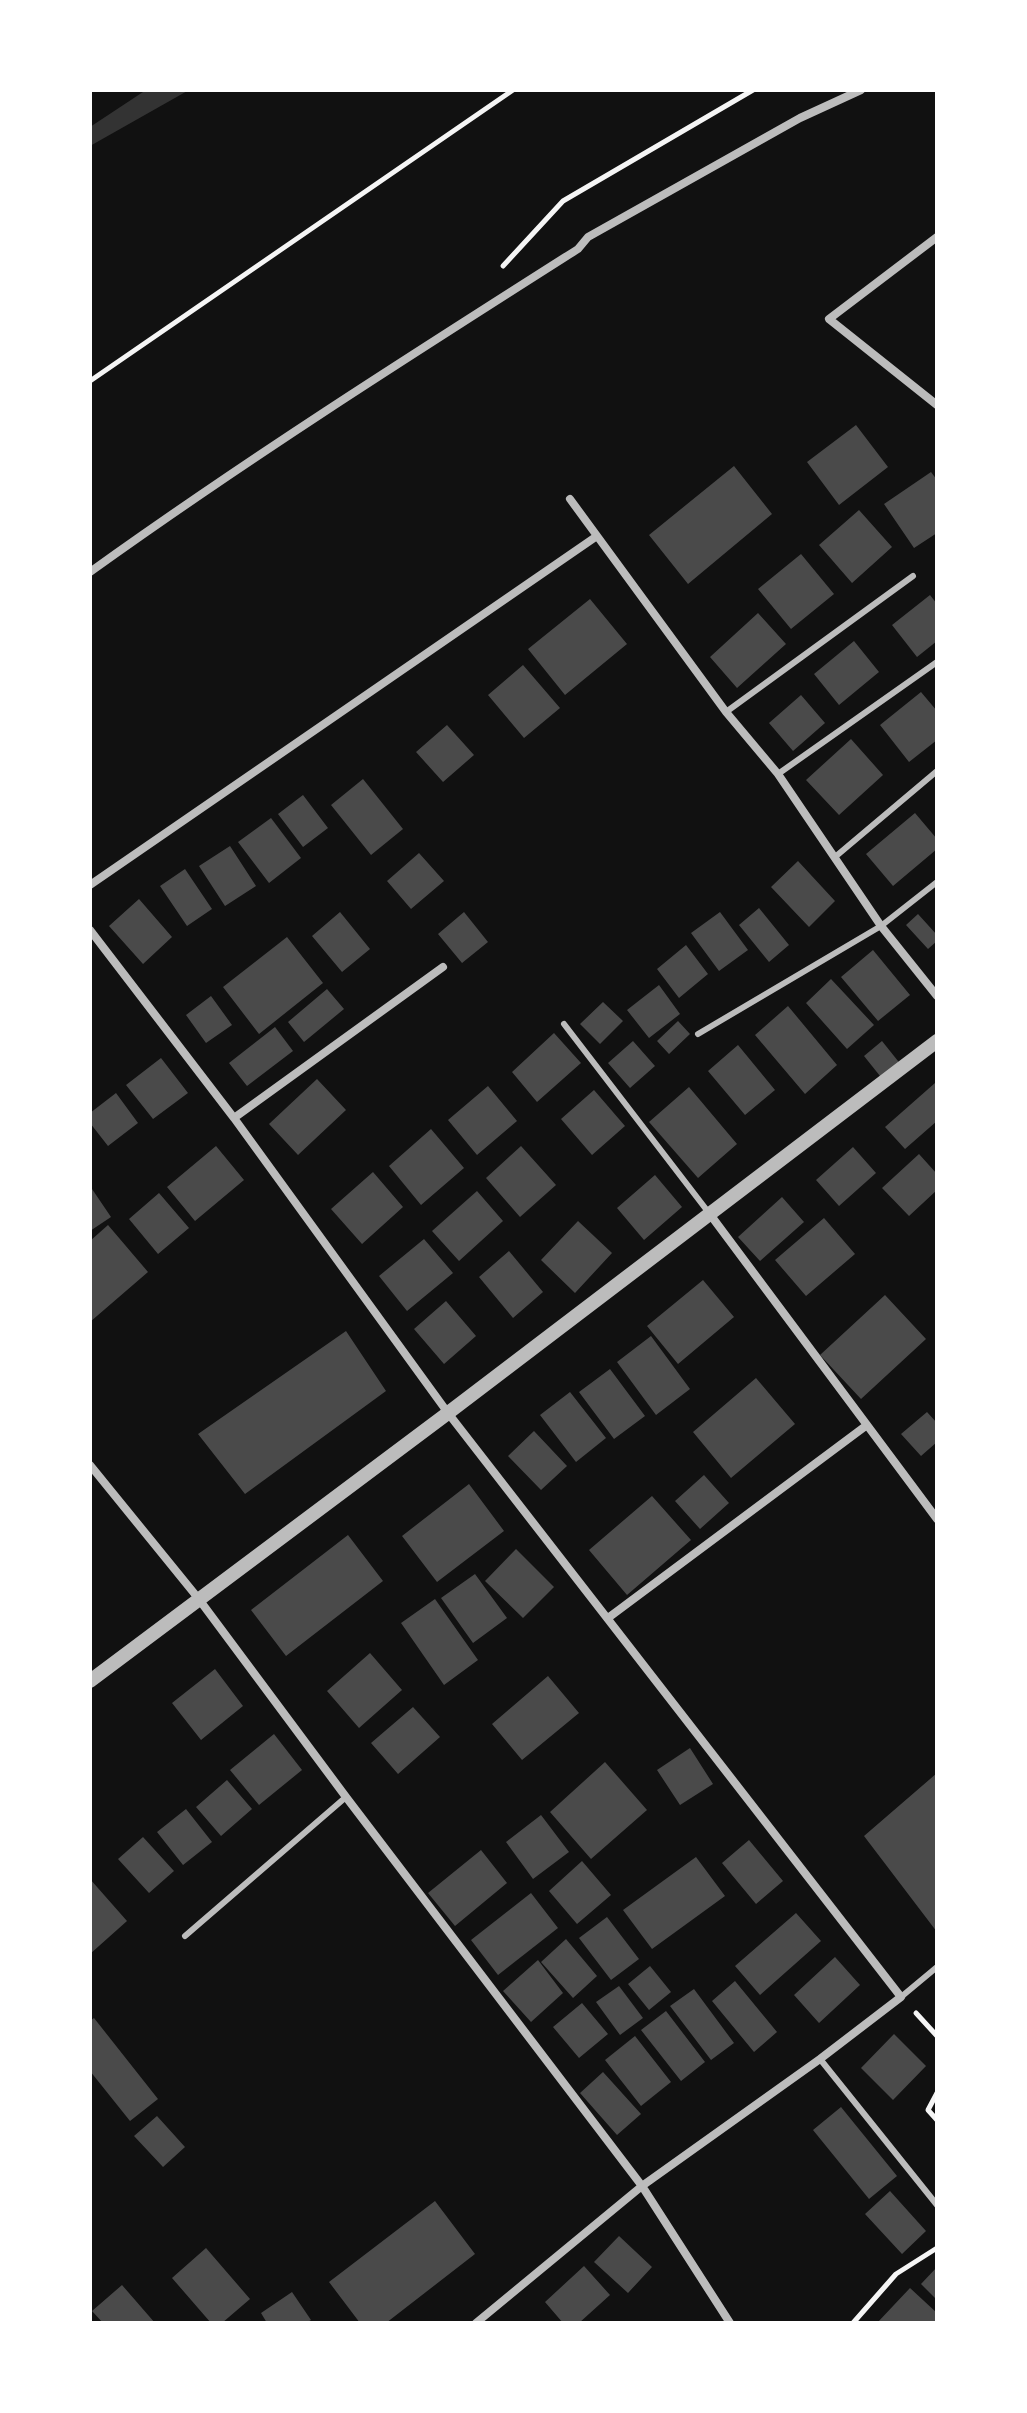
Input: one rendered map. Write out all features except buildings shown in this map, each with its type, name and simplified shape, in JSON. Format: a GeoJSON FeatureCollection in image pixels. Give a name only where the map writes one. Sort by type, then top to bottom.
{"type":"FeatureCollection","features":[{"type":"Feature","properties":{"kind":"street"},"geometry":{"type":"LineString","coordinates":[[90,572],[214,484],[578,249],[588,237],[800,118],[861,90]]}},
{"type":"Feature","properties":{"kind":"street"},"geometry":{"type":"LineString","coordinates":[[937,237],[829,319],[937,405]]}},
{"type":"Feature","properties":{"kind":"street"},"geometry":{"type":"LineString","coordinates":[[570,499],[726,712],[778,774],[881,926],[937,996]]}},
{"type":"Feature","properties":{"kind":"street"},"geometry":{"type":"LineString","coordinates":[[90,885],[597,536]]}},
{"type":"Feature","properties":{"kind":"street"},"geometry":{"type":"LineString","coordinates":[[90,930],[234,1118],[448,1413],[901,1997],[642,2186],[476,2323]]}},
{"type":"Feature","properties":{"kind":"street"},"geometry":{"type":"LineString","coordinates":[[234,1118],[443,967]]}},
{"type":"Feature","properties":{"kind":"street"},"geometry":{"type":"LineString","coordinates":[[90,1681],[937,1041]]}},
{"type":"Feature","properties":{"kind":"street"},"geometry":{"type":"LineString","coordinates":[[709,1213],[937,1519]]}},
{"type":"Feature","properties":{"kind":"street"},"geometry":{"type":"LineString","coordinates":[[608,1618],[867,1425]]}},
{"type":"Feature","properties":{"kind":"street"},"geometry":{"type":"LineString","coordinates":[[90,1465],[198,1598],[642,2186],[730,2323]]}},
{"type":"Feature","properties":{"kind":"lane"},"geometry":{"type":"LineString","coordinates":[[726,712],[913,576]]}},
{"type":"Feature","properties":{"kind":"lane"},"geometry":{"type":"LineString","coordinates":[[778,774],[937,662]]}},
{"type":"Feature","properties":{"kind":"lane"},"geometry":{"type":"LineString","coordinates":[[835,857],[937,771]]}},
{"type":"Feature","properties":{"kind":"lane"},"geometry":{"type":"LineString","coordinates":[[698,1034],[881,926],[937,882]]}},
{"type":"Feature","properties":{"kind":"lane"},"geometry":{"type":"LineString","coordinates":[[564,1024],[709,1213]]}},
{"type":"Feature","properties":{"kind":"lane"},"geometry":{"type":"LineString","coordinates":[[185,1936],[346,1797]]}},
{"type":"Feature","properties":{"kind":"lane"},"geometry":{"type":"LineString","coordinates":[[901,1997],[937,1967]]}},
{"type":"Feature","properties":{"kind":"lane"},"geometry":{"type":"LineString","coordinates":[[820,2059],[937,2205]]}},
{"type":"Feature","properties":{"kind":"path"},"geometry":{"type":"LineString","coordinates":[[90,381],[513,90]]}},
{"type":"Feature","properties":{"kind":"path"},"geometry":{"type":"LineString","coordinates":[[499,271],[563,201],[753,90]]}},
{"type":"Feature","properties":{"kind":"path"},"geometry":{"type":"LineString","coordinates":[[937,2093],[928,2110],[937,2120]]}},
{"type":"Feature","properties":{"kind":"path"},"geometry":{"type":"LineString","coordinates":[[853,2323],[896,2274],[937,2248]]}},
{"type":"Feature","properties":{"kind":"shaded area"},"geometry":{"type":"Polygon","coordinates":[[[146,90],[189,90],[90,146],[90,127],[146,90]]]}}]}
